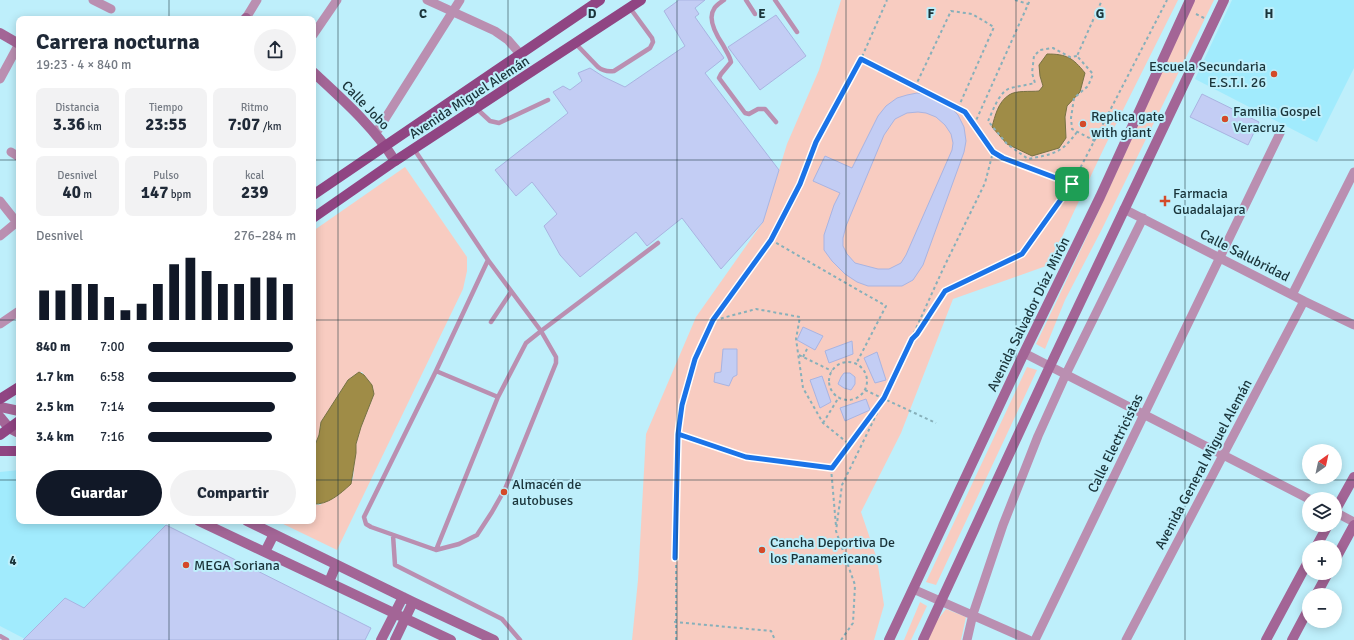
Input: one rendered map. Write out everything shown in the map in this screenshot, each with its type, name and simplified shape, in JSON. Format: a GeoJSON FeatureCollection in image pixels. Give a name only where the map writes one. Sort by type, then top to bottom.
{"type":"FeatureCollection","features":[{"type":"Feature","properties":{"kind":"main road","name":"Avenida Miguel Alemán"},"geometry":{"type":"LineString","coordinates":[[316,193],[600,0]]}},
{"type":"Feature","properties":{"kind":"main road","name":"Avenida Miguel Alemán"},"geometry":{"type":"LineString","coordinates":[[316,216],[395,161],[641,0]]}},
{"type":"Feature","properties":{"kind":"main road"},"geometry":{"type":"LineString","coordinates":[[923,640],[1050,366],[1224,0]]}},
{"type":"Feature","properties":{"kind":"main road","name":"Avenida Salvador Díaz Mirón"},"geometry":{"type":"LineString","coordinates":[[889,640],[1024,353],[1100,196],[1188,5]]}},
{"type":"Feature","properties":{"kind":"main road"},"geometry":{"type":"LineString","coordinates":[[0,33],[16,42]]}},
{"type":"Feature","properties":{"kind":"main road","name":"Calle Jobo"},"geometry":{"type":"LineString","coordinates":[[316,75],[376,133],[395,161]]}},
{"type":"Feature","properties":{"kind":"main road"},"geometry":{"type":"LineString","coordinates":[[0,399],[16,389]]}},
{"type":"Feature","properties":{"kind":"main road"},"geometry":{"type":"LineString","coordinates":[[0,407],[16,410]]}},
{"type":"Feature","properties":{"kind":"main road"},"geometry":{"type":"LineString","coordinates":[[0,416],[9,428],[16,432]]}},
{"type":"Feature","properties":{"kind":"main road"},"geometry":{"type":"LineString","coordinates":[[0,435],[16,423]]}},
{"type":"Feature","properties":{"kind":"main road"},"geometry":{"type":"LineString","coordinates":[[0,452],[16,451]]}},
{"type":"Feature","properties":{"kind":"main road"},"geometry":{"type":"LineString","coordinates":[[1342,499],[1354,477]]}},
{"type":"Feature","properties":{"kind":"main road"},"geometry":{"type":"LineString","coordinates":[[205,524],[451,640]]}},
{"type":"Feature","properties":{"kind":"main road"},"geometry":{"type":"LineString","coordinates":[[253,524],[494,640]]}},
{"type":"Feature","properties":{"kind":"main road"},"geometry":{"type":"LineString","coordinates":[[1342,547],[1354,524]]}},
{"type":"Feature","properties":{"kind":"main road"},"geometry":{"type":"LineString","coordinates":[[265,552],[274,534]]}},
{"type":"Feature","properties":{"kind":"main road"},"geometry":{"type":"LineString","coordinates":[[329,582],[336,564]]}},
{"type":"Feature","properties":{"kind":"main road"},"geometry":{"type":"LineString","coordinates":[[1266,640],[1302,573]]}},
{"type":"Feature","properties":{"kind":"main road"},"geometry":{"type":"LineString","coordinates":[[381,640],[403,597]]}},
{"type":"Feature","properties":{"kind":"main road"},"geometry":{"type":"LineString","coordinates":[[395,640],[413,602]]}},
{"type":"Feature","properties":{"kind":"main road"},"geometry":{"type":"LineString","coordinates":[[1292,640],[1302,621]]}},
{"type":"Feature","properties":{"kind":"street"},"geometry":{"type":"LineString","coordinates":[[93,0],[111,10]]}},
{"type":"Feature","properties":{"kind":"street"},"geometry":{"type":"LineString","coordinates":[[248,16],[257,0]]}},
{"type":"Feature","properties":{"kind":"street"},"geometry":{"type":"LineString","coordinates":[[316,31],[338,0]]}},
{"type":"Feature","properties":{"kind":"street"},"geometry":{"type":"LineString","coordinates":[[427,0],[503,36],[521,55]]}},
{"type":"Feature","properties":{"kind":"street"},"geometry":{"type":"LineString","coordinates":[[376,133],[460,0]]}},
{"type":"Feature","properties":{"kind":"street"},"geometry":{"type":"LineString","coordinates":[[0,79],[16,50]]}},
{"type":"Feature","properties":{"kind":"street","name":"Calle Electricistas"},"geometry":{"type":"LineString","coordinates":[[1035,640],[1281,132]]}},
{"type":"Feature","properties":{"kind":"street"},"geometry":{"type":"LineString","coordinates":[[1292,295],[1354,172]]}},
{"type":"Feature","properties":{"kind":"street"},"geometry":{"type":"LineString","coordinates":[[0,201],[16,221]]}},
{"type":"Feature","properties":{"kind":"street","name":"Calle Salubridad"},"geometry":{"type":"LineString","coordinates":[[1124,209],[1354,326]]}},
{"type":"Feature","properties":{"kind":"street"},"geometry":{"type":"LineString","coordinates":[[966,640],[973,614],[1003,526],[1038,436],[1066,374],[1144,218]]}},
{"type":"Feature","properties":{"kind":"street"},"geometry":{"type":"LineString","coordinates":[[0,236],[16,225]]}},
{"type":"Feature","properties":{"kind":"street","name":"Avenida General Miguel Alemán"},"geometry":{"type":"LineString","coordinates":[[1126,640],[1304,301]]}},
{"type":"Feature","properties":{"kind":"street"},"geometry":{"type":"LineString","coordinates":[[0,324],[16,313]]}},
{"type":"Feature","properties":{"kind":"street"},"geometry":{"type":"LineString","coordinates":[[1024,353],[1302,495]]}},
{"type":"Feature","properties":{"kind":"street"},"geometry":{"type":"LineString","coordinates":[[1342,516],[1354,524]]}},
{"type":"Feature","properties":{"kind":"street"},"geometry":{"type":"LineString","coordinates":[[913,589],[973,614],[1029,640]]}},
{"type":"Feature","properties":{"kind":"lane"},"geometry":{"type":"LineString","coordinates":[[724,0],[717,5],[713,11],[712,23],[718,39],[730,56],[731,62],[719,78],[745,114],[749,114],[758,109],[766,109],[776,122]]}},
{"type":"Feature","properties":{"kind":"lane"},"geometry":{"type":"LineString","coordinates":[[746,0],[755,14]]}},
{"type":"Feature","properties":{"kind":"lane"},"geometry":{"type":"LineString","coordinates":[[774,0],[796,32]]}},
{"type":"Feature","properties":{"kind":"lane"},"geometry":{"type":"LineString","coordinates":[[575,43],[601,70],[609,72],[614,71],[650,48],[653,42],[652,38],[630,8]]}},
{"type":"Feature","properties":{"kind":"lane"},"geometry":{"type":"LineString","coordinates":[[476,108],[490,121],[499,123],[548,100]]}},
{"type":"Feature","properties":{"kind":"lane"},"geometry":{"type":"LineString","coordinates":[[414,149],[488,260],[541,331],[556,357],[556,363],[505,489],[492,512],[477,535],[459,544],[436,550],[371,527],[366,524],[364,517],[436,371],[488,260]]}},
{"type":"Feature","properties":{"kind":"lane"},"geometry":{"type":"LineString","coordinates":[[436,550],[498,397],[526,342],[658,243]]}},
{"type":"Feature","properties":{"kind":"lane"},"geometry":{"type":"LineString","coordinates":[[492,322],[511,292]]}},
{"type":"Feature","properties":{"kind":"lane"},"geometry":{"type":"LineString","coordinates":[[436,371],[498,397]]}},
{"type":"Feature","properties":{"kind":"lane"},"geometry":{"type":"LineString","coordinates":[[393,535],[395,565],[502,618],[520,640]]}},
{"type":"Feature","properties":{"kind":"lane"},"geometry":{"type":"LineString","coordinates":[[0,636],[7,640]]}},
{"type":"Feature","properties":{"kind":"path"},"geometry":{"type":"LineString","coordinates":[[676,640],[675,558],[678,434],[682,405],[695,359],[713,320],[771,240],[800,184],[816,142],[861,59],[887,0]]}},
{"type":"Feature","properties":{"kind":"path"},"geometry":{"type":"LineString","coordinates":[[1015,0],[1028,4]]}},
{"type":"Feature","properties":{"kind":"path"},"geometry":{"type":"LineString","coordinates":[[974,125],[1030,0]]}},
{"type":"Feature","properties":{"kind":"path"},"geometry":{"type":"LineString","coordinates":[[1077,56],[1102,0]]}},
{"type":"Feature","properties":{"kind":"path"},"geometry":{"type":"LineString","coordinates":[[912,339],[917,334],[945,291],[1022,254],[1072,184],[1167,0]]}},
{"type":"Feature","properties":{"kind":"path"},"geometry":{"type":"LineString","coordinates":[[1188,5],[1212,23]]}},
{"type":"Feature","properties":{"kind":"path"},"geometry":{"type":"LineString","coordinates":[[916,87],[951,11],[972,14],[994,27],[958,108]]}},
{"type":"Feature","properties":{"kind":"path"},"geometry":{"type":"LineString","coordinates":[[1076,132],[1068,143],[1054,154],[1028,159],[1007,144],[988,121],[998,99],[1009,88],[1035,83],[1032,73],[1034,56],[1040,50],[1053,48],[1070,57],[1077,56]]}},
{"type":"Feature","properties":{"kind":"path"},"geometry":{"type":"LineString","coordinates":[[1077,56],[1093,74],[1088,86],[1074,98],[1071,118],[1072,130],[1095,141]]}},
{"type":"Feature","properties":{"kind":"path"},"geometry":{"type":"LineString","coordinates":[[861,59],[965,112],[993,152],[1003,158],[1072,184]]}},
{"type":"Feature","properties":{"kind":"path"},"geometry":{"type":"LineString","coordinates":[[836,530],[842,485],[985,183],[993,152]]}},
{"type":"Feature","properties":{"kind":"path"},"geometry":{"type":"LineString","coordinates":[[771,240],[886,306],[856,364]]}},
{"type":"Feature","properties":{"kind":"path"},"geometry":{"type":"LineString","coordinates":[[713,320],[756,309],[800,317],[796,339],[803,388],[823,423],[849,444]]}},
{"type":"Feature","properties":{"kind":"path"},"geometry":{"type":"LineString","coordinates":[[803,357],[808,347]]}},
{"type":"Feature","properties":{"kind":"path"},"geometry":{"type":"LineString","coordinates":[[798,355],[832,371]]}},
{"type":"Feature","properties":{"kind":"path"},"geometry":{"type":"LineString","coordinates":[[845,362],[856,364],[861,366],[866,374],[867,380],[865,390],[858,397],[852,399],[839,397],[833,392],[830,386],[829,380],[832,371],[835,367],[845,362]]}},
{"type":"Feature","properties":{"kind":"path"},"geometry":{"type":"LineString","coordinates":[[865,390],[936,423]]}},
{"type":"Feature","properties":{"kind":"path"},"geometry":{"type":"LineString","coordinates":[[823,423],[839,397]]}},
{"type":"Feature","properties":{"kind":"path"},"geometry":{"type":"LineString","coordinates":[[841,640],[853,623],[855,585],[836,530],[832,468],[884,398]]}},
{"type":"Feature","properties":{"kind":"path"},"geometry":{"type":"LineString","coordinates":[[678,434],[746,457],[832,468]]}},
{"type":"Feature","properties":{"kind":"path"},"geometry":{"type":"LineString","coordinates":[[675,622],[771,631],[775,640]]}},
{"type":"Feature","properties":{"kind":"shaded area"},"geometry":{"type":"Polygon","coordinates":[[[841,0],[1178,0],[1104,148],[1053,256],[1046,266],[953,299],[901,433],[861,512],[877,559],[884,605],[874,640],[632,640],[638,580],[646,434],[696,317],[763,222],[787,144],[819,70],[841,0]]]}},
{"type":"Feature","properties":{"kind":"shaded area"},"geometry":{"type":"Polygon","coordinates":[[[1195,0],[1214,0],[1102,229],[1065,300],[1045,349],[1036,344],[1097,216],[1195,0]]]}},
{"type":"Feature","properties":{"kind":"shaded area","name":"Escuela Secundaria E.S.T.I. 26"},"geometry":{"type":"Polygon","coordinates":[[[1232,0],[1354,0],[1354,68],[1317,142],[1195,79],[1232,0]]]}},
{"type":"Feature","properties":{"kind":"shaded area"},"geometry":{"type":"Polygon","coordinates":[[[1047,54],[1065,56],[1073,60],[1085,73],[1080,92],[1067,106],[1065,117],[1066,138],[1059,148],[1032,156],[1007,144],[992,127],[994,118],[1005,98],[1016,92],[1039,91],[1043,86],[1039,65],[1047,54]]]}},
{"type":"Feature","properties":{"kind":"shaded area"},"geometry":{"type":"Polygon","coordinates":[[[405,167],[467,257],[467,271],[463,289],[337,550],[283,524],[316,524],[316,504],[320,505],[353,479],[356,444],[374,394],[372,385],[362,372],[356,374],[348,380],[321,422],[316,442],[316,229],[405,167]]]}},
{"type":"Feature","properties":{"kind":"shaded area"},"geometry":{"type":"Polygon","coordinates":[[[1027,367],[1037,370],[936,585],[926,582],[1027,367]]]}},
{"type":"Feature","properties":{"kind":"shaded area"},"geometry":{"type":"Polygon","coordinates":[[[359,372],[364,375],[372,385],[374,394],[356,444],[351,484],[329,501],[316,504],[316,442],[321,422],[348,380],[359,372]]]}},
{"type":"Feature","properties":{"kind":"shaded area","name":"MEGA Soriana"},"geometry":{"type":"Polygon","coordinates":[[[16,470],[16,524],[163,524],[371,628],[365,640],[27,640],[0,626],[0,472],[16,470]]]}},
{"type":"Feature","properties":{"kind":"shaded area"},"geometry":{"type":"Polygon","coordinates":[[[920,602],[927,606],[911,640],[904,640],[920,602]]]}},
{"type":"Feature","properties":{"kind":"shaded area"},"geometry":{"type":"Polygon","coordinates":[[[946,609],[966,617],[961,640],[926,640],[932,627],[946,609]]]}},
{"type":"Feature","properties":{"kind":"building"},"geometry":{"type":"Polygon","coordinates":[[[679,0],[705,0],[695,8],[699,14],[695,17],[724,58],[705,73],[779,170],[763,222],[721,269],[682,218],[647,246],[636,232],[580,277],[560,255],[544,226],[557,214],[532,182],[516,196],[495,170],[568,113],[553,92],[563,86],[570,90],[582,81],[578,73],[590,68],[604,77],[625,87],[685,46],[664,11],[679,0]]]}},
{"type":"Feature","properties":{"kind":"building"},"geometry":{"type":"Polygon","coordinates":[[[776,15],[806,56],[760,90],[728,47],[776,15]]]}},
{"type":"Feature","properties":{"kind":"building"},"geometry":{"type":"Polygon","coordinates":[[[917,93],[935,96],[948,104],[958,115],[964,127],[966,141],[964,152],[923,265],[913,280],[902,286],[868,286],[857,282],[845,274],[832,261],[824,250],[824,235],[834,205],[840,193],[813,181],[825,156],[852,168],[878,116],[886,106],[897,98],[917,93]],[[907,113],[895,119],[884,135],[846,226],[843,238],[843,246],[847,254],[855,263],[878,269],[889,269],[901,263],[906,255],[952,150],[953,143],[951,134],[945,125],[936,117],[926,113],[907,113]]]}},
{"type":"Feature","properties":{"kind":"building","name":"Familia Gospel Veracruz"},"geometry":{"type":"Polygon","coordinates":[[[1202,94],[1259,122],[1248,145],[1190,117],[1202,94]]]}},
{"type":"Feature","properties":{"kind":"building"},"geometry":{"type":"Polygon","coordinates":[[[803,327],[823,336],[815,350],[797,340],[803,327]]]}},
{"type":"Feature","properties":{"kind":"building"},"geometry":{"type":"Polygon","coordinates":[[[852,341],[853,354],[829,363],[825,351],[852,341]]]}},
{"type":"Feature","properties":{"kind":"building"},"geometry":{"type":"Polygon","coordinates":[[[723,349],[737,349],[737,375],[733,377],[729,386],[714,382],[715,373],[721,372],[723,349]]]}},
{"type":"Feature","properties":{"kind":"building"},"geometry":{"type":"Polygon","coordinates":[[[877,352],[886,380],[875,383],[864,358],[877,352]]]}},
{"type":"Feature","properties":{"kind":"building"},"geometry":{"type":"Polygon","coordinates":[[[844,373],[850,373],[855,377],[855,384],[851,390],[838,384],[844,373]]]}},
{"type":"Feature","properties":{"kind":"building"},"geometry":{"type":"Polygon","coordinates":[[[822,376],[831,402],[820,408],[810,380],[822,376]]]}},
{"type":"Feature","properties":{"kind":"building"},"geometry":{"type":"Polygon","coordinates":[[[866,399],[870,410],[845,421],[840,408],[866,399]]]}},
{"type":"Feature","properties":{"kind":"building","name":"MEGA Soriana"},"geometry":{"type":"Polygon","coordinates":[[[166,525],[371,628],[365,640],[23,640],[65,598],[84,608],[166,525]]]}},
{"type":"Feature","properties":{"kind":"place","name":"Escuela Secundaria E.S.T.I. 26"},"geometry":{"type":"Point","coordinates":[1274,74]}},
{"type":"Feature","properties":{"kind":"place","name":"Familia Gospel Veracruz"},"geometry":{"type":"Point","coordinates":[1225,119]}},
{"type":"Feature","properties":{"kind":"place","name":"Replica gate with giant"},"geometry":{"type":"Point","coordinates":[1083,124]}},
{"type":"Feature","properties":{"kind":"place","name":"Farmacia Guadalajara"},"geometry":{"type":"Point","coordinates":[1165,201]}},
{"type":"Feature","properties":{"kind":"place","name":"Almacén de autobuses"},"geometry":{"type":"Point","coordinates":[504,492]}},
{"type":"Feature","properties":{"kind":"place","name":"Cancha Deportiva De los Panamericanos"},"geometry":{"type":"Point","coordinates":[762,550]}},
{"type":"Feature","properties":{"kind":"place","name":"MEGA Soriana"},"geometry":{"type":"Point","coordinates":[186,565]}},
{"type":"Feature","properties":{"kind":"route"},"geometry":{"type":"LineString","coordinates":[[1072,184],[1003,158],[993,152],[965,112],[861,59],[816,142],[800,184],[769,244],[713,320],[695,359],[682,405],[678,434],[676,502],[675,558],[678,434],[746,457],[832,468],[884,398],[912,339],[917,334],[945,291],[1022,254],[1072,184]]}}]}
